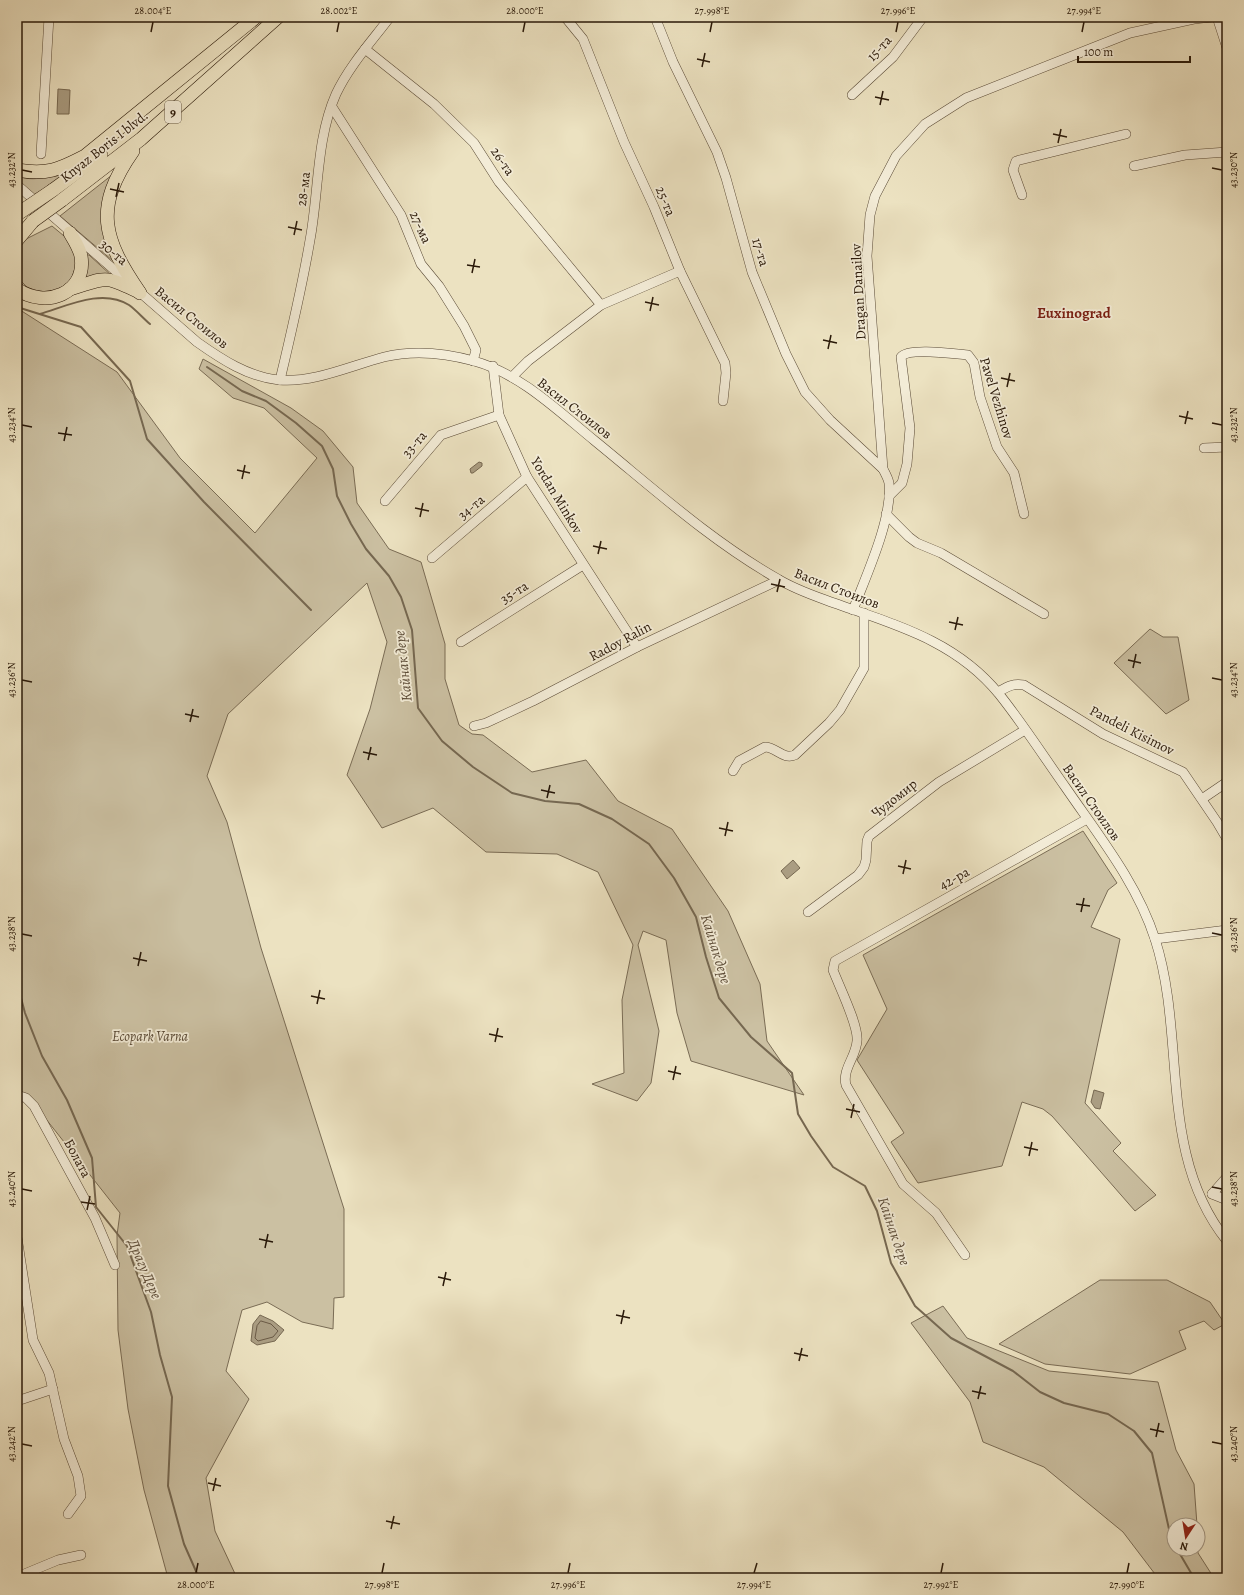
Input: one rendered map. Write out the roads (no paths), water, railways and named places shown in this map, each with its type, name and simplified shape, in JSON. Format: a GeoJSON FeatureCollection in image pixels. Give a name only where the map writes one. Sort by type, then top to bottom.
{"type":"FeatureCollection","features":[{"type":"Feature","properties":{"kind":"highway"},"geometry":{"type":"LineString","coordinates":[[17,170],[36,173],[53,171],[85,156],[256,17]]}},
{"type":"Feature","properties":{"kind":"highway","name":"Knyaz Boris I blvd."},"geometry":{"type":"LineString","coordinates":[[18,214],[81,171],[119,140],[256,17]]}},
{"type":"Feature","properties":{"kind":"highway","name":"Knyaz Boris I blvd."},"geometry":{"type":"LineString","coordinates":[[17,231],[62,200],[141,139],[278,17]]}},
{"type":"Feature","properties":{"kind":"highway"},"geometry":{"type":"LineString","coordinates":[[140,293],[115,253],[109,236],[108,217],[109,199],[117,176],[141,139]]}},
{"type":"Feature","properties":{"kind":"highway"},"geometry":{"type":"LineString","coordinates":[[17,240],[33,221]]}},
{"type":"Feature","properties":{"kind":"highway"},"geometry":{"type":"LineString","coordinates":[[70,233],[79,248],[81,264],[77,279],[70,289]]}},
{"type":"Feature","properties":{"kind":"highway"},"geometry":{"type":"LineString","coordinates":[[18,288],[32,297],[46,299],[59,296],[70,289],[104,278],[115,281],[140,293]]}},
{"type":"Feature","properties":{"kind":"street"},"geometry":{"type":"LineString","coordinates":[[41,154],[50,17]]}},
{"type":"Feature","properties":{"kind":"street","name":"28-ма"},"geometry":{"type":"LineString","coordinates":[[280,380],[310,240],[323,138],[332,107],[337,93],[365,49],[390,17]]}},
{"type":"Feature","properties":{"kind":"street","name":"25-та"},"geometry":{"type":"LineString","coordinates":[[566,17],[583,39],[624,142],[654,207],[680,271],[725,363],[726,373],[723,401]]}},
{"type":"Feature","properties":{"kind":"street","name":"17-та"},"geometry":{"type":"LineString","coordinates":[[655,17],[673,62],[717,152],[726,178],[752,272],[786,354],[805,392],[830,420],[883,469]]}},
{"type":"Feature","properties":{"kind":"street","name":"15-та"},"geometry":{"type":"LineString","coordinates":[[852,95],[893,57],[923,17]]}},
{"type":"Feature","properties":{"kind":"street","name":"Dragan Danailov"},"geometry":{"type":"LineString","coordinates":[[853,610],[875,553],[886,514],[889,496],[889,482],[883,469],[867,256],[870,215],[876,196],[896,156],[925,124],[966,98],[1130,33],[1194,19],[1212,17]]}},
{"type":"Feature","properties":{"kind":"street"},"geometry":{"type":"LineString","coordinates":[[1217,17],[1227,48]]}},
{"type":"Feature","properties":{"kind":"street"},"geometry":{"type":"LineString","coordinates":[[1220,17],[1227,18]]}},
{"type":"Feature","properties":{"kind":"street","name":"26-та"},"geometry":{"type":"LineString","coordinates":[[365,49],[434,104],[474,143],[499,182],[601,305]]}},
{"type":"Feature","properties":{"kind":"street","name":"27-ма"},"geometry":{"type":"LineString","coordinates":[[332,107],[401,215],[422,264],[439,286],[464,326],[476,350],[473,360]]}},
{"type":"Feature","properties":{"kind":"street"},"geometry":{"type":"LineString","coordinates":[[1022,195],[1013,170],[1016,161],[1126,134]]}},
{"type":"Feature","properties":{"kind":"street"},"geometry":{"type":"LineString","coordinates":[[1134,166],[1185,155],[1227,152]]}},
{"type":"Feature","properties":{"kind":"street","name":"30-та"},"geometry":{"type":"LineString","coordinates":[[17,186],[140,293]]}},
{"type":"Feature","properties":{"kind":"street"},"geometry":{"type":"LineString","coordinates":[[512,377],[528,361],[601,305],[680,271]]}},
{"type":"Feature","properties":{"kind":"street","name":"Васил Стоилов"},"geometry":{"type":"LineString","coordinates":[[140,293],[197,342],[226,362],[246,371],[280,380],[312,377],[387,356],[414,353],[441,354],[473,360],[493,366],[512,377],[557,410],[692,522],[716,540],[779,580],[799,590],[916,631],[939,644],[972,667],[998,692],[1087,819],[1128,881],[1140,903],[1155,939],[1166,987],[1178,1116],[1183,1145],[1201,1197],[1227,1241]]}},
{"type":"Feature","properties":{"kind":"street","name":"Pavel Vezhinov"},"geometry":{"type":"LineString","coordinates":[[889,496],[902,483],[907,464],[910,428],[902,357],[907,352],[935,352],[968,355],[974,363],[980,398],[997,447],[1014,473],[1024,514]]}},
{"type":"Feature","properties":{"kind":"street","name":"Yordan Minkov"},"geometry":{"type":"LineString","coordinates":[[493,366],[500,415],[527,477],[637,647]]}},
{"type":"Feature","properties":{"kind":"street","name":"33-та"},"geometry":{"type":"LineString","coordinates":[[385,501],[441,435],[500,415]]}},
{"type":"Feature","properties":{"kind":"street"},"geometry":{"type":"LineString","coordinates":[[1204,448],[1227,447]]}},
{"type":"Feature","properties":{"kind":"street","name":"34-та"},"geometry":{"type":"LineString","coordinates":[[432,558],[527,477]]}},
{"type":"Feature","properties":{"kind":"street"},"geometry":{"type":"LineString","coordinates":[[886,514],[917,543],[941,554],[1044,614]]}},
{"type":"Feature","properties":{"kind":"street","name":"35-та"},"geometry":{"type":"LineString","coordinates":[[461,642],[583,565]]}},
{"type":"Feature","properties":{"kind":"street","name":"Radoy Ralin"},"geometry":{"type":"LineString","coordinates":[[474,726],[486,723],[533,701],[637,647],[779,580]]}},
{"type":"Feature","properties":{"kind":"street"},"geometry":{"type":"LineString","coordinates":[[733,771],[739,761],[765,748],[770,748],[790,757],[795,755],[829,723],[840,710],[864,668],[864,614]]}},
{"type":"Feature","properties":{"kind":"street","name":"Pandeli Kisimov"},"geometry":{"type":"LineString","coordinates":[[998,692],[1010,685],[1024,685],[1102,734],[1183,772],[1227,839]]}},
{"type":"Feature","properties":{"kind":"street","name":"Чудомир"},"geometry":{"type":"LineString","coordinates":[[808,912],[858,875],[864,867],[866,860],[867,841],[869,836],[939,782],[1025,730]]}},
{"type":"Feature","properties":{"kind":"street"},"geometry":{"type":"LineString","coordinates":[[1202,799],[1227,782]]}},
{"type":"Feature","properties":{"kind":"street","name":"42-ра"},"geometry":{"type":"LineString","coordinates":[[965,1255],[936,1213],[902,1184],[846,1085],[844,1077],[857,1040],[855,1028],[833,970],[835,961],[1087,819]]}},
{"type":"Feature","properties":{"kind":"street"},"geometry":{"type":"LineString","coordinates":[[1155,939],[1227,930]]}},
{"type":"Feature","properties":{"kind":"street","name":"Болата"},"geometry":{"type":"LineString","coordinates":[[17,1095],[26,1098],[34,1106],[95,1218],[115,1265]]}},
{"type":"Feature","properties":{"kind":"street"},"geometry":{"type":"LineString","coordinates":[[1201,1197],[1212,1194],[1227,1177]]}},
{"type":"Feature","properties":{"kind":"street"},"geometry":{"type":"LineString","coordinates":[[1212,1194],[1227,1200]]}},
{"type":"Feature","properties":{"kind":"street"},"geometry":{"type":"LineString","coordinates":[[17,1238],[33,1340],[50,1373],[64,1439],[78,1476],[81,1496],[68,1514]]}},
{"type":"Feature","properties":{"kind":"street"},"geometry":{"type":"LineString","coordinates":[[17,1401],[53,1389]]}},
{"type":"Feature","properties":{"kind":"street"},"geometry":{"type":"LineString","coordinates":[[17,1577],[58,1560],[81,1555]]}},
{"type":"Feature","properties":{"kind":"water"},"geometry":{"type":"Polygon","coordinates":[[[58,89],[70,90],[69,114],[57,114],[58,89]]]}},
{"type":"Feature","properties":{"kind":"water"},"geometry":{"type":"Polygon","coordinates":[[[479,462],[482,463],[482,466],[471,473],[470,469],[479,462]]]}},
{"type":"Feature","properties":{"kind":"water"},"geometry":{"type":"Polygon","coordinates":[[[793,860],[800,868],[787,879],[781,871],[793,860]]]}},
{"type":"Feature","properties":{"kind":"water"},"geometry":{"type":"Polygon","coordinates":[[[1094,1090],[1104,1093],[1100,1109],[1095,1108],[1091,1102],[1094,1090]]]}},
{"type":"Feature","properties":{"kind":"water"},"geometry":{"type":"Polygon","coordinates":[[[260,1315],[273,1321],[284,1330],[275,1341],[257,1345],[251,1341],[253,1324],[260,1315]]]}},
{"type":"Feature","properties":{"kind":"waterway","name":"Кайнак дере"},"geometry":{"type":"LineString","coordinates":[[40,314],[84,300],[108,298],[119,300],[129,305],[150,324]]}},
{"type":"Feature","properties":{"kind":"waterway","name":"Кайнак дере"},"geometry":{"type":"LineString","coordinates":[[17,307],[81,327],[130,381],[147,439],[204,502],[311,610]]}},
{"type":"Feature","properties":{"kind":"waterway","name":"Кайнак дере"},"geometry":{"type":"LineString","coordinates":[[207,367],[242,391],[266,401],[296,423],[322,446],[333,469],[337,496],[351,524],[366,549],[389,576],[401,597],[412,630],[418,708],[442,741],[473,767],[512,793],[545,801],[579,804],[612,819],[649,844],[674,878],[696,917],[706,957],[719,998],[751,1037],[792,1073],[798,1114],[811,1136],[833,1167],[865,1186],[877,1211],[891,1263],[915,1306],[951,1338],[1013,1371],[1040,1392],[1064,1403],[1108,1414],[1134,1431],[1152,1453],[1166,1517]]}},
{"type":"Feature","properties":{"kind":"waterway","name":"Драгу Дере"},"geometry":{"type":"LineString","coordinates":[[17,983],[25,1013],[42,1056],[67,1100],[92,1158],[96,1207],[127,1246],[151,1312],[160,1355],[172,1397],[168,1486],[184,1544],[199,1578]]}},
{"type":"Feature","properties":{"kind":"waterway","name":"Кайнак дере"},"geometry":{"type":"LineString","coordinates":[[1182,1557],[1194,1578]]}},
{"type":"Feature","properties":{"kind":"district","name":"Euxinograd"},"geometry":{"type":"Point","coordinates":[1074,313]}},
{"type":"Feature","properties":{"kind":"park label","name":"Ecopark Varna"},"geometry":{"type":"Point","coordinates":[150,1036]}}]}
